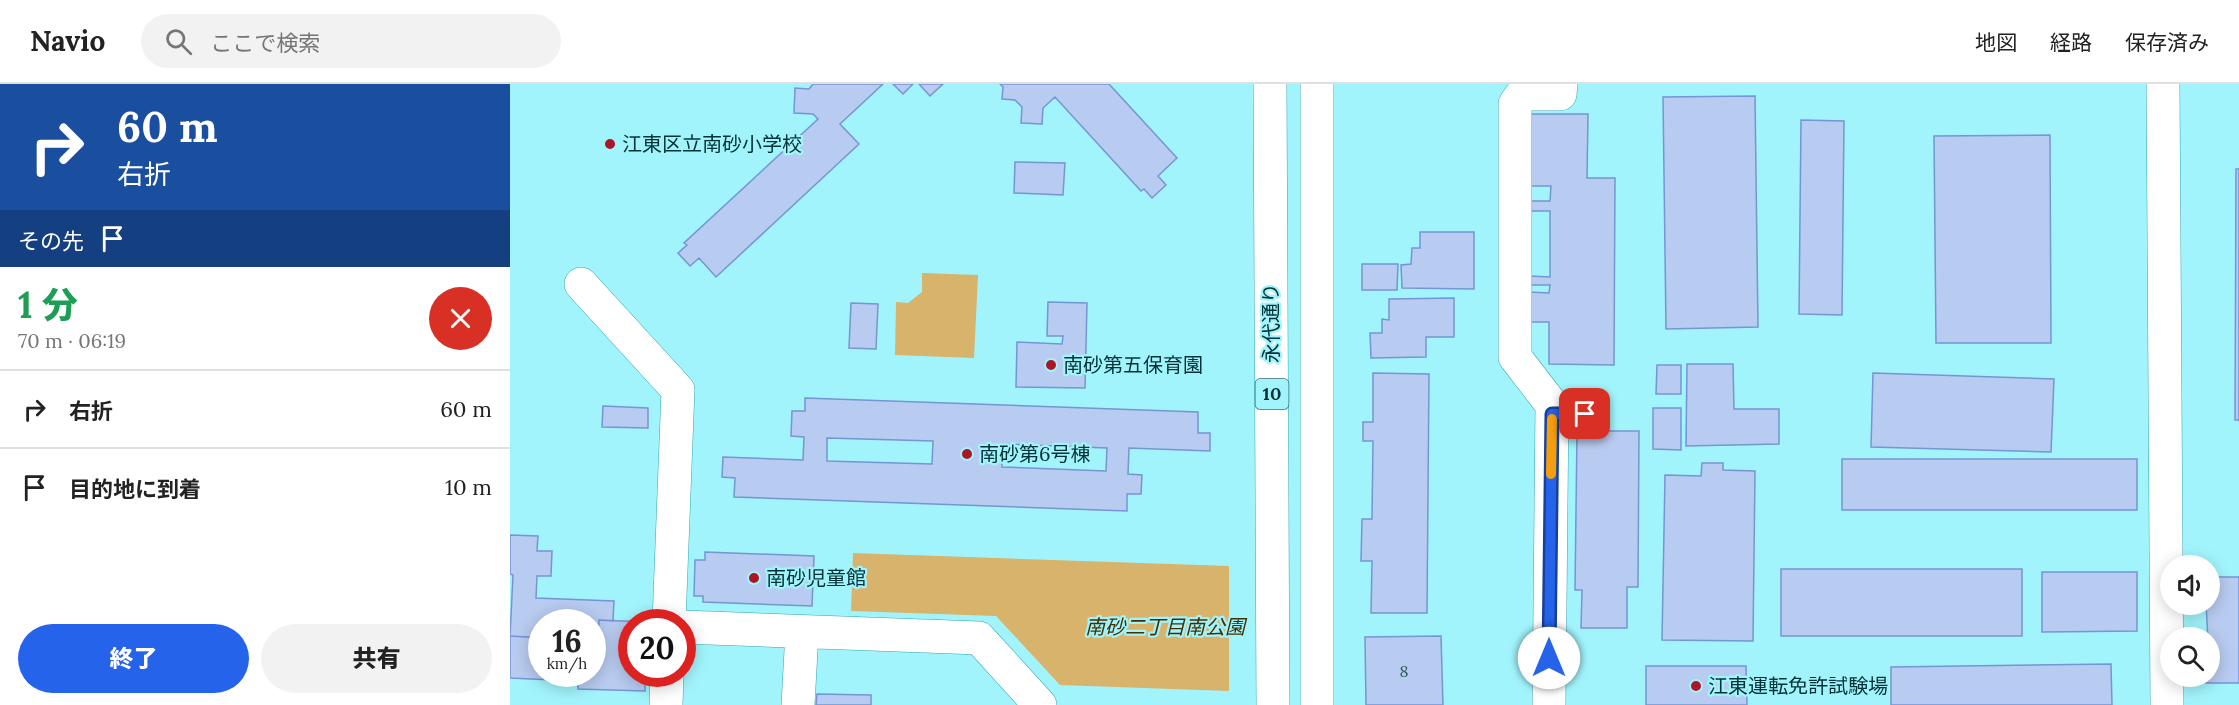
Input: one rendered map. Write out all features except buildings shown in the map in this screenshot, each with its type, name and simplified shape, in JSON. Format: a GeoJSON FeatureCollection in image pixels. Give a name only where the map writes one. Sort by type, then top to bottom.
{"type":"FeatureCollection","features":[{"type":"Feature","properties":{"kind":"street","name":"永代通り"},"geometry":{"type":"LineString","coordinates":[[1270,84],[1273,705]]}},
{"type":"Feature","properties":{"kind":"street","name":"10"},"geometry":{"type":"LineString","coordinates":[[1317,84],[1317,705]]}},
{"type":"Feature","properties":{"kind":"street"},"geometry":{"type":"LineString","coordinates":[[1548,705],[1564,611],[1552,405],[1515,357],[1515,104],[1522,94],[1560,94],[1561,84]]}},
{"type":"Feature","properties":{"kind":"street"},"geometry":{"type":"LineString","coordinates":[[2163,84],[2167,705]]}},
{"type":"Feature","properties":{"kind":"street"},"geometry":{"type":"LineString","coordinates":[[581,284],[678,390],[670,609]]}},
{"type":"Feature","properties":{"kind":"street"},"geometry":{"type":"LineString","coordinates":[[1552,414],[1585,414]]}},
{"type":"Feature","properties":{"kind":"street"},"geometry":{"type":"LineString","coordinates":[[696,628],[979,638],[1040,705]]}},
{"type":"Feature","properties":{"kind":"street"},"geometry":{"type":"LineString","coordinates":[[798,705],[802,632]]}},
{"type":"Feature","properties":{"kind":"street"},"geometry":{"type":"LineString","coordinates":[[666,705],[667,687]]}},
{"type":"Feature","properties":{"kind":"green space"},"geometry":{"type":"Polygon","coordinates":[[[922,273],[978,275],[974,358],[895,355],[896,302],[908,303],[922,292],[922,273]]]}},
{"type":"Feature","properties":{"kind":"green space","name":"南砂二丁目南公園"},"geometry":{"type":"Polygon","coordinates":[[[853,553],[1229,566],[1229,691],[1060,685],[996,616],[851,611],[853,553]]]}},
{"type":"Feature","properties":{"kind":"slow traffic"},"geometry":{"type":"LineString","coordinates":[[1551,474],[1552,419]]}},
{"type":"Feature","properties":{"kind":"place","name":"江東区立南砂小学校"},"geometry":{"type":"Point","coordinates":[610,144]}},
{"type":"Feature","properties":{"kind":"place","name":"南砂第五保育園"},"geometry":{"type":"Point","coordinates":[1051,365]}},
{"type":"Feature","properties":{"kind":"place","name":"南砂第6号棟"},"geometry":{"type":"Point","coordinates":[967,454]}},
{"type":"Feature","properties":{"kind":"place","name":"南砂児童館"},"geometry":{"type":"Point","coordinates":[754,578]}},
{"type":"Feature","properties":{"kind":"place","name":"江東運転免許試験場"},"geometry":{"type":"Point","coordinates":[1696,686]}},
{"type":"Feature","properties":{"kind":"route"},"geometry":{"type":"LineString","coordinates":[[1549,658],[1552,414],[1585,414]]}}]}
